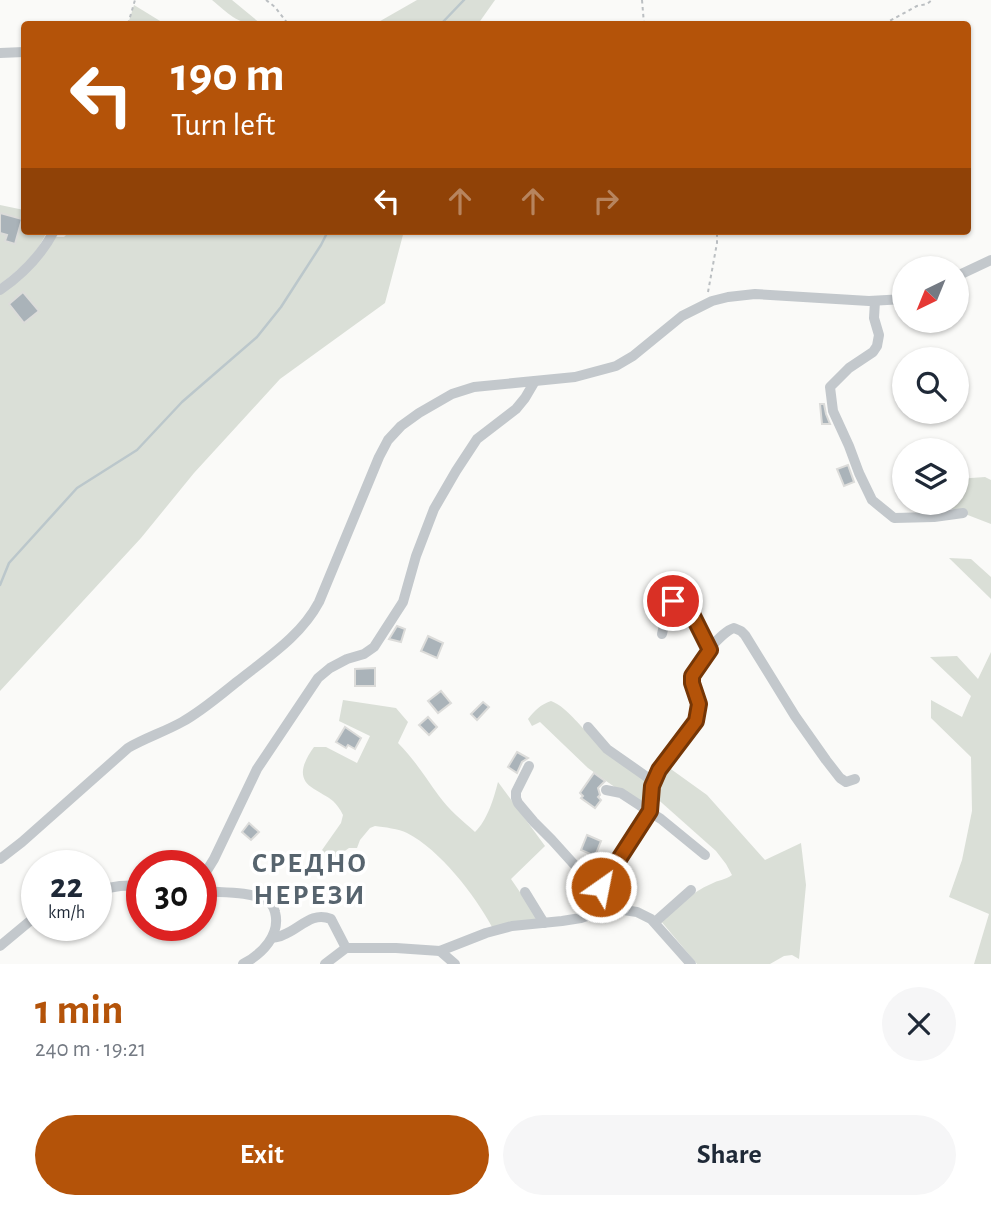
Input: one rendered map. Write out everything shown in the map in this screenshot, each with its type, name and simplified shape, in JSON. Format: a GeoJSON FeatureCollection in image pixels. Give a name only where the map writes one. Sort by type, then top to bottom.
{"type":"FeatureCollection","features":[{"type":"Feature","properties":{"kind":"street"},"geometry":{"type":"LineString","coordinates":[[0,53],[21,52]]}},
{"type":"Feature","properties":{"kind":"street"},"geometry":{"type":"LineString","coordinates":[[0,289],[34,262],[51,235]]}},
{"type":"Feature","properties":{"kind":"street"},"geometry":{"type":"LineString","coordinates":[[970,270],[991,260]]}},
{"type":"Feature","properties":{"kind":"street"},"geometry":{"type":"LineString","coordinates":[[0,859],[128,748],[198,712],[304,625],[319,602],[388,440],[419,412],[452,394],[474,387],[575,377],[616,366],[633,356],[682,316],[706,303],[728,297],[755,294],[892,300]]}},
{"type":"Feature","properties":{"kind":"street"},"geometry":{"type":"LineString","coordinates":[[875,301],[874,318],[879,335],[877,346],[830,387],[833,411],[872,500],[894,518],[948,515]]}},
{"type":"Feature","properties":{"kind":"street"},"geometry":{"type":"LineString","coordinates":[[217,853],[257,769],[318,678],[347,659],[364,654],[374,647],[383,634],[402,602],[434,509],[477,439],[516,409],[535,381]]}},
{"type":"Feature","properties":{"kind":"street"},"geometry":{"type":"LineString","coordinates":[[662,634],[670,606],[678,598],[691,612],[710,650]]}},
{"type":"Feature","properties":{"kind":"street"},"geometry":{"type":"LineString","coordinates":[[599,892],[650,811],[650,797],[659,770],[696,721],[699,704],[692,676],[710,650],[730,629],[741,631],[826,760],[843,780],[849,782],[855,779]]}},
{"type":"Feature","properties":{"kind":"street"},"geometry":{"type":"LineString","coordinates":[[588,727],[615,755],[654,782]]}},
{"type":"Feature","properties":{"kind":"street"},"geometry":{"type":"LineString","coordinates":[[529,766],[516,792],[518,803],[599,892],[610,908]]}},
{"type":"Feature","properties":{"kind":"street"},"geometry":{"type":"LineString","coordinates":[[606,790],[621,793],[650,811],[705,855]]}},
{"type":"Feature","properties":{"kind":"street"},"geometry":{"type":"LineString","coordinates":[[655,922],[691,890]]}},
{"type":"Feature","properties":{"kind":"street"},"geometry":{"type":"LineString","coordinates":[[217,892],[246,895],[265,900],[274,906],[277,916],[272,938],[260,954],[243,964]]}},
{"type":"Feature","properties":{"kind":"street"},"geometry":{"type":"LineString","coordinates":[[525,892],[544,923]]}},
{"type":"Feature","properties":{"kind":"street"},"geometry":{"type":"LineString","coordinates":[[325,964],[346,948],[440,951],[505,927],[581,918],[610,908],[641,913],[655,922],[691,964]]}},
{"type":"Feature","properties":{"kind":"street"},"geometry":{"type":"LineString","coordinates":[[272,938],[285,935],[314,917],[323,916],[331,919],[346,948]]}},
{"type":"Feature","properties":{"kind":"street"},"geometry":{"type":"LineString","coordinates":[[0,946],[21,928]]}},
{"type":"Feature","properties":{"kind":"street"},"geometry":{"type":"LineString","coordinates":[[439,964],[440,951]]}},
{"type":"Feature","properties":{"kind":"street"},"geometry":{"type":"LineString","coordinates":[[440,951],[455,964]]}},
{"type":"Feature","properties":{"kind":"path"},"geometry":{"type":"LineString","coordinates":[[129,21],[135,0]]}},
{"type":"Feature","properties":{"kind":"path"},"geometry":{"type":"LineString","coordinates":[[266,0],[286,21]]}},
{"type":"Feature","properties":{"kind":"path"},"geometry":{"type":"LineString","coordinates":[[642,0],[644,21]]}},
{"type":"Feature","properties":{"kind":"path"},"geometry":{"type":"LineString","coordinates":[[890,21],[932,0]]}},
{"type":"Feature","properties":{"kind":"path"},"geometry":{"type":"LineString","coordinates":[[706,303],[717,235]]}},
{"type":"Feature","properties":{"kind":"shaded area"},"geometry":{"type":"Polygon","coordinates":[[[212,0],[232,0],[257,21],[240,21],[212,0]]]}},
{"type":"Feature","properties":{"kind":"shaded area"},"geometry":{"type":"Polygon","coordinates":[[[417,0],[495,0],[480,21],[380,21],[417,0]]]}},
{"type":"Feature","properties":{"kind":"shaded area"},"geometry":{"type":"Polygon","coordinates":[[[134,5],[160,21],[129,21],[134,5]]]}},
{"type":"Feature","properties":{"kind":"shaded area"},"geometry":{"type":"Polygon","coordinates":[[[0,205],[21,209],[21,235],[45,235],[27,261],[0,284],[0,205]]]}},
{"type":"Feature","properties":{"kind":"shaded area"},"geometry":{"type":"Polygon","coordinates":[[[403,235],[385,303],[280,379],[194,473],[141,538],[0,691],[0,294],[56,237],[403,235]]]}},
{"type":"Feature","properties":{"kind":"shaded area"},"geometry":{"type":"Polygon","coordinates":[[[985,477],[991,480],[991,524],[968,515],[969,478],[985,477]]]}},
{"type":"Feature","properties":{"kind":"shaded area"},"geometry":{"type":"Polygon","coordinates":[[[949,558],[971,559],[991,577],[991,599],[949,558]]]}},
{"type":"Feature","properties":{"kind":"shaded area"},"geometry":{"type":"Polygon","coordinates":[[[991,652],[991,964],[974,964],[989,914],[949,897],[962,860],[972,811],[971,757],[931,718],[931,700],[962,717],[971,696],[930,657],[957,656],[978,679],[991,652]]]}},
{"type":"Feature","properties":{"kind":"shaded area"},"geometry":{"type":"Polygon","coordinates":[[[343,700],[396,708],[408,722],[398,743],[443,801],[475,832],[486,816],[498,782],[545,846],[511,879],[539,920],[492,927],[476,901],[444,862],[432,850],[400,830],[375,826],[370,828],[357,848],[349,848],[336,857],[329,857],[322,850],[341,823],[343,815],[333,801],[308,785],[303,775],[307,758],[314,747],[326,747],[357,763],[370,736],[339,721],[343,700]]]}},
{"type":"Feature","properties":{"kind":"shaded area"},"geometry":{"type":"Polygon","coordinates":[[[551,701],[558,704],[591,737],[646,780],[647,807],[588,768],[540,722],[532,726],[528,719],[538,708],[551,701]]]}},
{"type":"Feature","properties":{"kind":"shaded area"},"geometry":{"type":"Polygon","coordinates":[[[668,767],[707,795],[765,860],[801,843],[806,885],[799,959],[792,955],[784,956],[770,964],[697,964],[660,920],[697,891],[732,875],[716,851],[653,795],[657,780],[668,767]]]}},
{"type":"Feature","properties":{"kind":"building"},"geometry":{"type":"Polygon","coordinates":[[[0,213],[21,219],[15,244],[5,241],[7,235],[0,233],[0,213]]]}},
{"type":"Feature","properties":{"kind":"building"},"geometry":{"type":"Polygon","coordinates":[[[23,292],[39,311],[24,323],[9,304],[23,292]]]}},
{"type":"Feature","properties":{"kind":"building"},"geometry":{"type":"Polygon","coordinates":[[[820,404],[824,404],[830,424],[822,424],[820,404]]]}},
{"type":"Feature","properties":{"kind":"building"},"geometry":{"type":"Polygon","coordinates":[[[848,465],[854,482],[844,486],[837,469],[848,465]]]}},
{"type":"Feature","properties":{"kind":"building"},"geometry":{"type":"Polygon","coordinates":[[[397,626],[405,629],[401,642],[389,639],[397,626]]]}},
{"type":"Feature","properties":{"kind":"building"},"geometry":{"type":"Polygon","coordinates":[[[428,636],[443,643],[437,658],[421,651],[428,636]]]}},
{"type":"Feature","properties":{"kind":"building"},"geometry":{"type":"Polygon","coordinates":[[[375,668],[375,686],[355,686],[355,669],[375,668]]]}},
{"type":"Feature","properties":{"kind":"building"},"geometry":{"type":"Polygon","coordinates":[[[441,691],[451,703],[438,713],[428,701],[441,691]]]}},
{"type":"Feature","properties":{"kind":"building"},"geometry":{"type":"Polygon","coordinates":[[[483,702],[489,707],[477,720],[471,714],[483,702]]]}},
{"type":"Feature","properties":{"kind":"building"},"geometry":{"type":"Polygon","coordinates":[[[428,717],[437,727],[429,735],[419,725],[428,717]]]}},
{"type":"Feature","properties":{"kind":"building"},"geometry":{"type":"Polygon","coordinates":[[[345,727],[361,738],[355,749],[348,745],[346,748],[336,742],[345,727]]]}},
{"type":"Feature","properties":{"kind":"building"},"geometry":{"type":"Polygon","coordinates":[[[517,752],[528,758],[522,762],[517,773],[508,767],[517,752]]]}},
{"type":"Feature","properties":{"kind":"building"},"geometry":{"type":"Polygon","coordinates":[[[594,773],[605,781],[598,788],[598,797],[601,800],[595,808],[581,798],[583,796],[580,793],[594,773]]]}},
{"type":"Feature","properties":{"kind":"building"},"geometry":{"type":"Polygon","coordinates":[[[249,823],[259,832],[251,840],[242,832],[249,823]]]}},
{"type":"Feature","properties":{"kind":"building"},"geometry":{"type":"Polygon","coordinates":[[[587,835],[601,841],[595,856],[581,850],[587,835]]]}},
{"type":"Feature","properties":{"kind":"waterway"},"geometry":{"type":"LineString","coordinates":[[444,21],[464,0]]}},
{"type":"Feature","properties":{"kind":"waterway"},"geometry":{"type":"LineString","coordinates":[[0,585],[9,563],[77,488],[137,450],[182,402],[257,337],[281,307],[326,235]]}},
{"type":"Feature","properties":{"kind":"district","name":"СРЕДНО НЕРЕЗИ"},"geometry":{"type":"Point","coordinates":[310,880]}},
{"type":"Feature","properties":{"kind":"route"},"geometry":{"type":"LineString","coordinates":[[601,887],[650,811],[652,786],[659,770],[698,718],[699,704],[692,676],[710,650],[687,606],[681,599],[673,601]]}}]}
